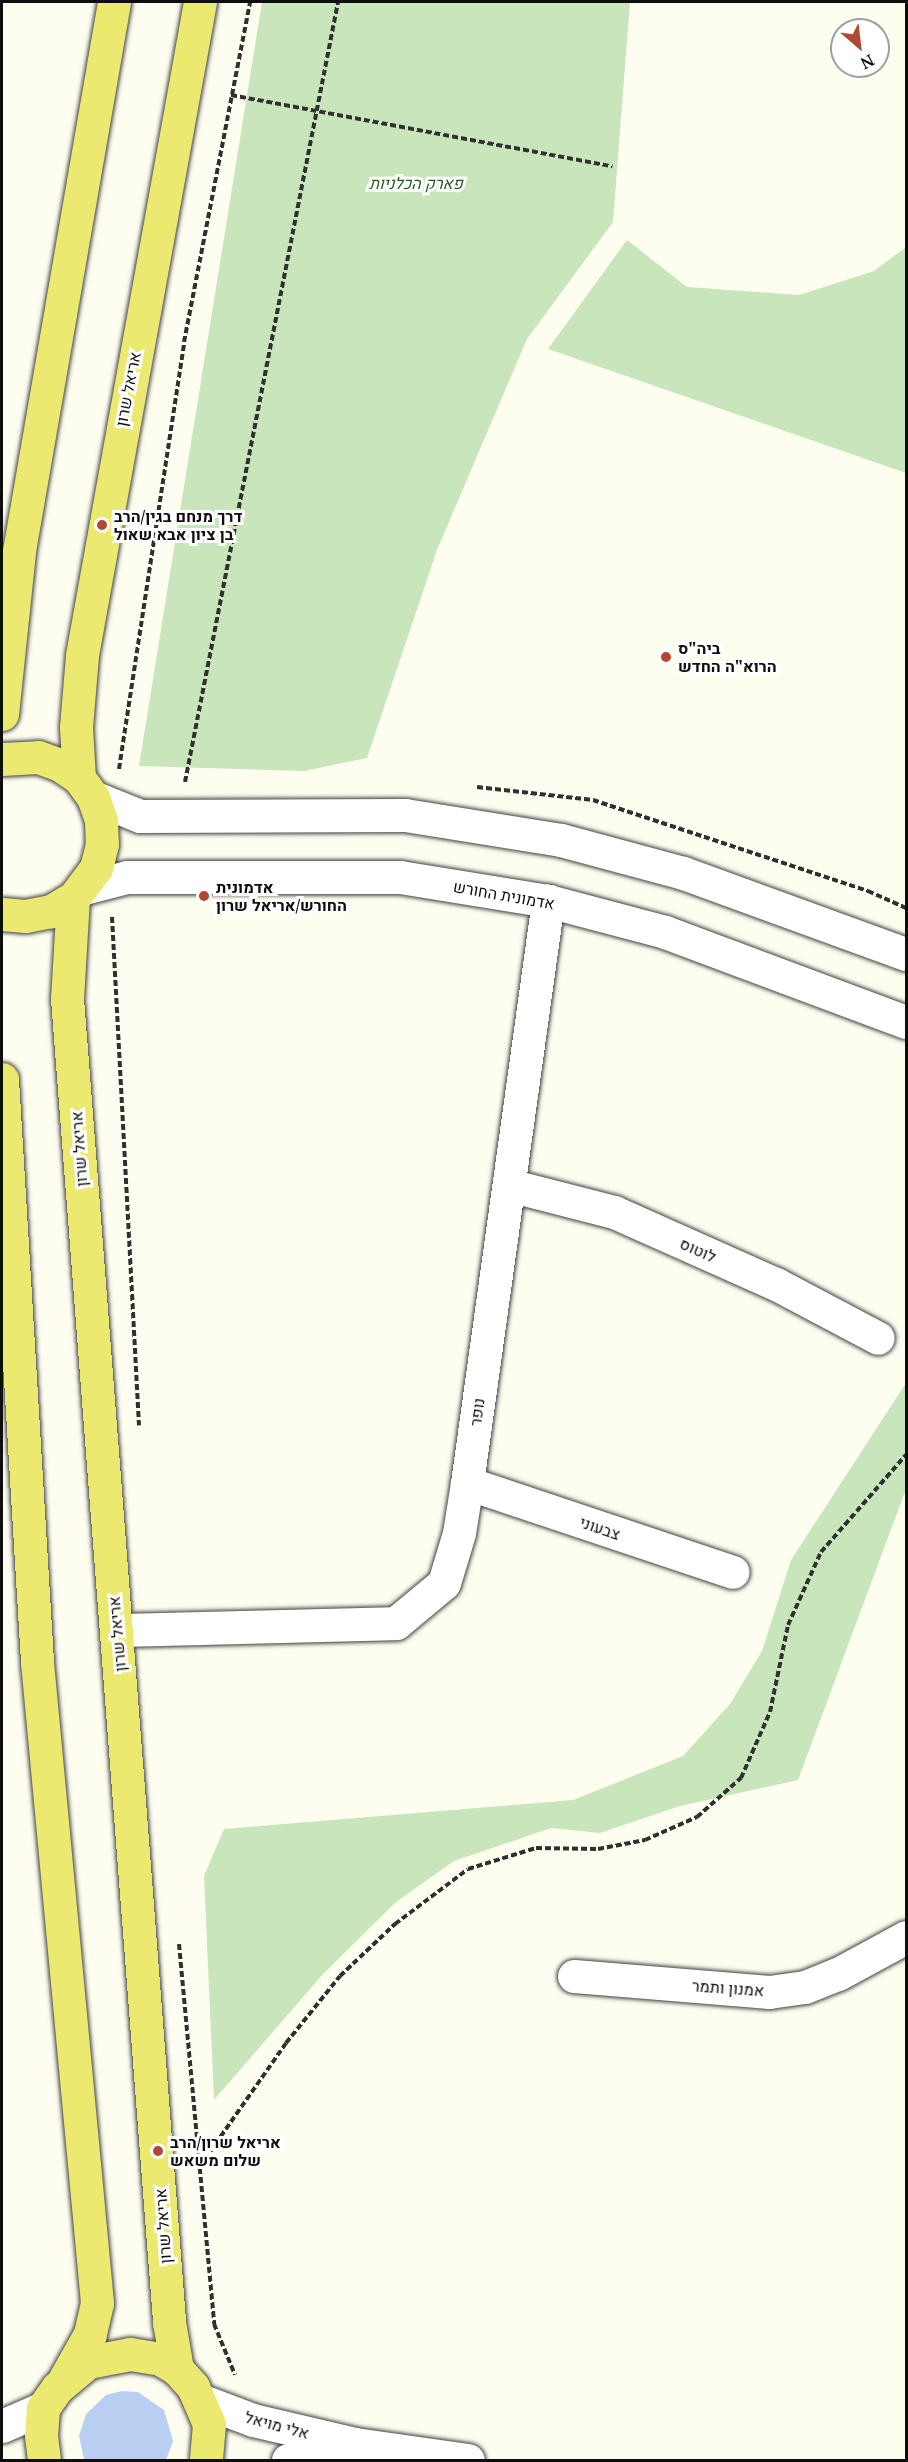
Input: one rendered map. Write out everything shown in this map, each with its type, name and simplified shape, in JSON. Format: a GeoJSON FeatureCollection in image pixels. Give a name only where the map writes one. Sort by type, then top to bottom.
{"type":"FeatureCollection","features":[{"type":"Feature","properties":{"kind":"main road"},"geometry":{"type":"LineString","coordinates":[[2,714],[19,551],[114,2]]}},
{"type":"Feature","properties":{"kind":"main road","name":"אריאל שרון"},"geometry":{"type":"LineString","coordinates":[[177,2369],[169,2322],[67,998],[89,889],[102,844],[101,819],[76,727],[82,655],[200,2]]}},
{"type":"Feature","properties":{"kind":"main road"},"geometry":{"type":"LineString","coordinates":[[2,759],[38,757],[60,765],[95,794]]}},
{"type":"Feature","properties":{"kind":"main road"},"geometry":{"type":"LineString","coordinates":[[2,914],[42,913],[89,889]]}},
{"type":"Feature","properties":{"kind":"main road"},"geometry":{"type":"LineString","coordinates":[[2,1079],[37,1662],[97,2303],[90,2334],[65,2378],[43,2408],[44,2460]]}},
{"type":"Feature","properties":{"kind":"main road"},"geometry":{"type":"LineString","coordinates":[[65,2378],[88,2362],[116,2354],[160,2359],[177,2369],[200,2400],[209,2424],[206,2460]]}},
{"type":"Feature","properties":{"kind":"street"},"geometry":{"type":"LineString","coordinates":[[95,794],[140,816],[405,814],[561,840],[683,873],[906,954]]}},
{"type":"Feature","properties":{"kind":"street","name":"אדמונית החורש"},"geometry":{"type":"LineString","coordinates":[[89,889],[127,877],[400,877],[548,901],[665,932],[906,1022]]}},
{"type":"Feature","properties":{"kind":"street","name":"נופר"},"geometry":{"type":"LineString","coordinates":[[117,1630],[396,1623],[444,1583],[459,1533],[467,1483],[548,901]]}},
{"type":"Feature","properties":{"kind":"street","name":"לוטוס"},"geometry":{"type":"LineString","coordinates":[[509,1185],[614,1212],[776,1284],[878,1338]]}},
{"type":"Feature","properties":{"kind":"street","name":"צבעוני"},"geometry":{"type":"LineString","coordinates":[[467,1483],[733,1572]]}},
{"type":"Feature","properties":{"kind":"street","name":"אמנון ותמר"},"geometry":{"type":"LineString","coordinates":[[574,1976],[769,1992],[805,1987],[838,1974],[906,1937]]}},
{"type":"Feature","properties":{"kind":"street","name":"אלי מויאל"},"geometry":{"type":"LineString","coordinates":[[200,2400],[253,2420],[355,2444],[468,2460]]}},
{"type":"Feature","properties":{"kind":"street"},"geometry":{"type":"LineString","coordinates":[[2,2426],[43,2408]]}},
{"type":"Feature","properties":{"kind":"street","name":"אלי מויאל"},"geometry":{"type":"LineString","coordinates":[[288,2460],[355,2444]]}},
{"type":"Feature","properties":{"kind":"path"},"geometry":{"type":"LineString","coordinates":[[95,794],[250,2]]}},
{"type":"Feature","properties":{"kind":"path"},"geometry":{"type":"LineString","coordinates":[[178,815],[338,2]]}},
{"type":"Feature","properties":{"kind":"path"},"geometry":{"type":"LineString","coordinates":[[231,95],[612,166]]}},
{"type":"Feature","properties":{"kind":"path"},"geometry":{"type":"LineString","coordinates":[[89,889],[139,1429]]}},
{"type":"Feature","properties":{"kind":"path"},"geometry":{"type":"LineString","coordinates":[[193,2175],[286,2043],[340,1976],[395,1924],[468,1869],[537,1848],[598,1849],[645,1840],[697,1817],[741,1778],[770,1712],[788,1625],[821,1552],[906,1455]]}},
{"type":"Feature","properties":{"kind":"path"},"geometry":{"type":"LineString","coordinates":[[178,1940],[214,2324],[253,2420]]}},
{"type":"Feature","properties":{"kind":"green space","name":"פארק הכלניות"},"geometry":{"type":"Polygon","coordinates":[[[262,2],[630,2],[613,222],[527,339],[437,550],[367,758],[304,771],[139,766],[262,2]]]}},
{"type":"Feature","properties":{"kind":"green space"},"geometry":{"type":"Polygon","coordinates":[[[627,240],[687,287],[799,295],[874,271],[906,247],[906,473],[548,349],[627,240]]]}},
{"type":"Feature","properties":{"kind":"green space"},"geometry":{"type":"Polygon","coordinates":[[[906,1383],[906,1489],[798,1780],[680,1806],[600,1833],[551,1828],[454,1861],[396,1902],[323,1974],[214,2100],[204,1876],[224,1829],[573,1800],[683,1756],[730,1704],[762,1651],[791,1560],[906,1383]]]}},
{"type":"Feature","properties":{"kind":"water"},"geometry":{"type":"Polygon","coordinates":[[[122,2391],[138,2392],[164,2410],[173,2441],[166,2460],[84,2459],[79,2436],[86,2414],[106,2395],[122,2391]]]}},
{"type":"Feature","properties":{"kind":"place","name":"דרך מנחם בגין/הרב בן ציון אבא שאול"},"geometry":{"type":"Point","coordinates":[102,525]}},
{"type":"Feature","properties":{"kind":"place","name":"ביה\"ס הרוא\"ה החדש"},"geometry":{"type":"Point","coordinates":[666,657]}},
{"type":"Feature","properties":{"kind":"place","name":"אדמונית החורש/אריאל שרון"},"geometry":{"type":"Point","coordinates":[204,896]}},
{"type":"Feature","properties":{"kind":"place","name":"אריאל שרון/הרב שלום משאש"},"geometry":{"type":"Point","coordinates":[158,2151]}}]}
